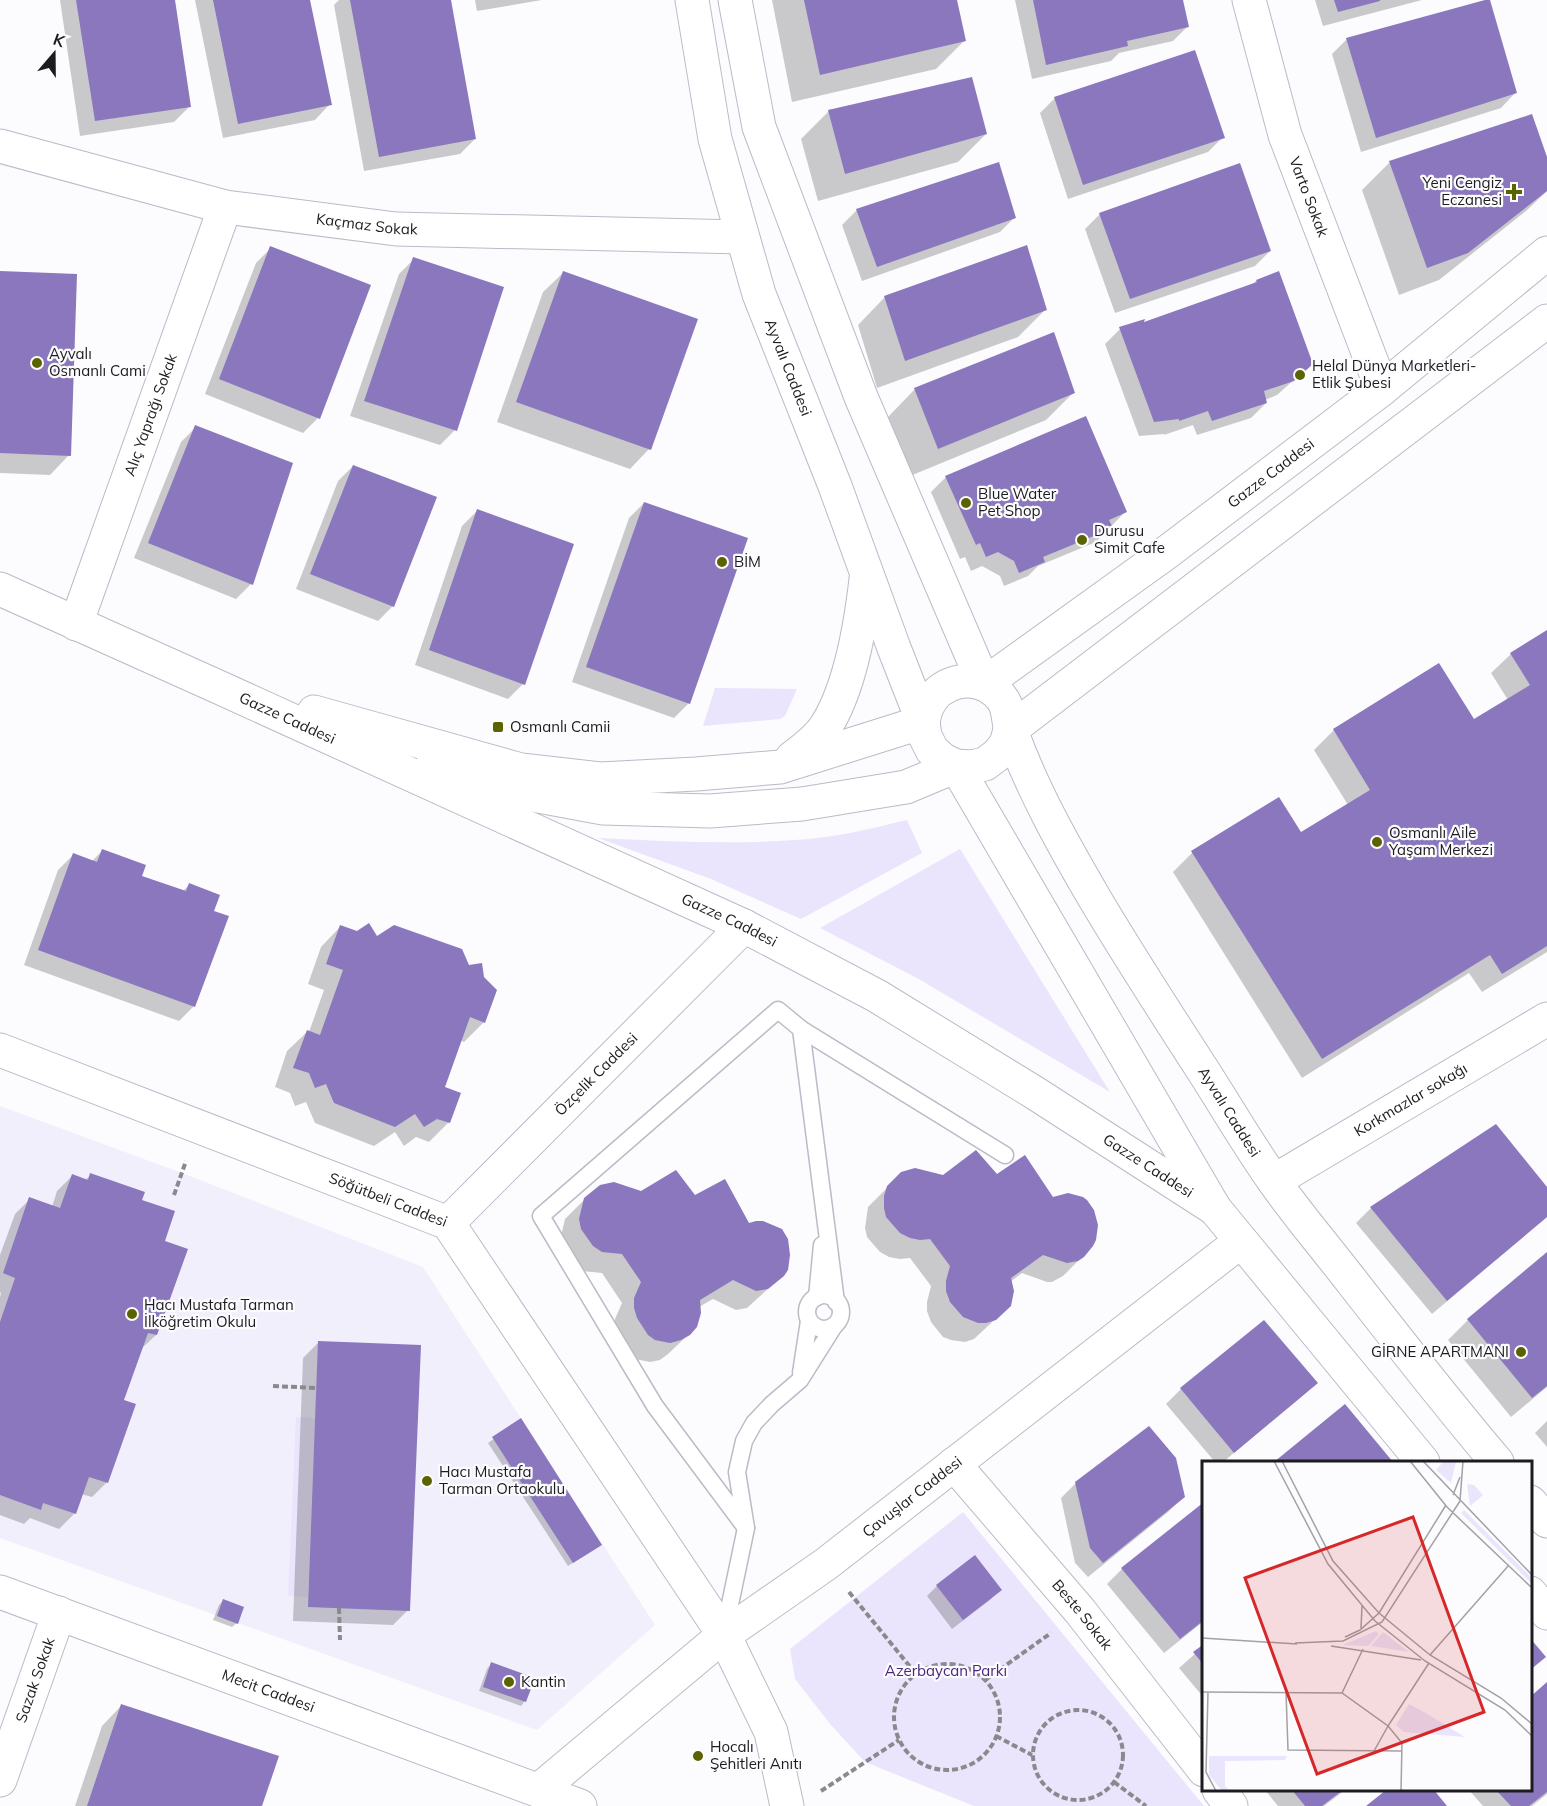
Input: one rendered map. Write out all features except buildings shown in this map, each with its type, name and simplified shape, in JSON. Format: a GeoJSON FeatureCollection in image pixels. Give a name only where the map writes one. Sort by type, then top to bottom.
{"type":"FeatureCollection","features":[{"type":"Feature","properties":{"kind":"main road","name":"Ayvalı Caddesi"},"geometry":{"type":"LineString","coordinates":[[692,0],[716,139],[759,294],[835,486],[923,722],[925,736],[932,750],[943,760],[956,766],[1215,1209],[1422,1461]]}},
{"type":"Feature","properties":{"kind":"main road","name":"Ayvalı Caddesi"},"geometry":{"type":"LineString","coordinates":[[735,0],[759,127],[861,397],[984,684],[1005,702],[1010,716],[1010,730],[1033,785],[1094,897],[1139,971],[1274,1181],[1438,1392],[1496,1461]]}},
{"type":"Feature","properties":{"kind":"main road","name":"Varto Sokak"},"geometry":{"type":"LineString","coordinates":[[1249,0],[1285,135],[1382,389]]}},
{"type":"Feature","properties":{"kind":"main road","name":"Kaçmaz Sokak"},"geometry":{"type":"LineString","coordinates":[[0,146],[225,207],[396,229],[742,237]]}},
{"type":"Feature","properties":{"kind":"main road","name":"Alıç Yaprağı Sokak"},"geometry":{"type":"LineString","coordinates":[[76,624],[225,207]]}},
{"type":"Feature","properties":{"kind":"main road","name":"Gazze Caddesi"},"geometry":{"type":"LineString","coordinates":[[984,684],[1166,553],[1382,389],[1547,253]]}},
{"type":"Feature","properties":{"kind":"main road"},"geometry":{"type":"LineString","coordinates":[[956,766],[971,767],[985,764],[997,755],[1006,744],[1010,730],[1547,321]]}},
{"type":"Feature","properties":{"kind":"main road"},"geometry":{"type":"LineString","coordinates":[[780,767],[806,748],[825,728],[836,707],[862,615],[866,571]]}},
{"type":"Feature","properties":{"kind":"main road","name":"Gazze Caddesi"},"geometry":{"type":"LineString","coordinates":[[0,590],[744,926],[877,996],[1035,1093],[1215,1209]]}},
{"type":"Feature","properties":{"kind":"main road"},"geometry":{"type":"LineString","coordinates":[[923,722],[926,708],[944,687],[957,682],[970,681],[984,684]]}},
{"type":"Feature","properties":{"kind":"main road","name":"Gazze Caddesi"},"geometry":{"type":"LineString","coordinates":[[214,685],[521,770],[600,779],[780,767],[923,722]]}},
{"type":"Feature","properties":{"kind":"main road","name":"Gazze Caddesi"},"geometry":{"type":"LineString","coordinates":[[214,685],[430,765],[533,795],[603,808],[710,812],[802,804],[906,787],[956,766]]}},
{"type":"Feature","properties":{"kind":"main road","name":"Özçelik Caddesi"},"geometry":{"type":"LineString","coordinates":[[448,1223],[744,926]]}},
{"type":"Feature","properties":{"kind":"main road","name":"Korkmazlar sokağı"},"geometry":{"type":"LineString","coordinates":[[1274,1181],[1547,1019]]}},
{"type":"Feature","properties":{"kind":"main road","name":"Söğütbeli Caddesi"},"geometry":{"type":"LineString","coordinates":[[0,1050],[448,1223],[724,1635]]}},
{"type":"Feature","properties":{"kind":"main road","name":"Çavuşlar Caddesi"},"geometry":{"type":"LineString","coordinates":[[724,1635],[826,1564],[1241,1241]]}},
{"type":"Feature","properties":{"kind":"main road","name":"Beste Sokak"},"geometry":{"type":"LineString","coordinates":[[954,1464],[1080,1611],[1202,1769]]}},
{"type":"Feature","properties":{"kind":"main road"},"geometry":{"type":"LineString","coordinates":[[1532,1504],[1547,1521]]}},
{"type":"Feature","properties":{"kind":"main road","name":"Mecit Caddesi"},"geometry":{"type":"LineString","coordinates":[[0,1592],[580,1806]]}},
{"type":"Feature","properties":{"kind":"main road"},"geometry":{"type":"LineString","coordinates":[[1532,1595],[1547,1613]]}},
{"type":"Feature","properties":{"kind":"main road","name":"Sazak Sokak"},"geometry":{"type":"LineString","coordinates":[[0,1780],[59,1613]]}},
{"type":"Feature","properties":{"kind":"main road"},"geometry":{"type":"LineString","coordinates":[[538,1790],[724,1635],[771,1732],[787,1806]]}},
{"type":"Feature","properties":{"kind":"main road"},"geometry":{"type":"LineString","coordinates":[[1220,1791],[1231,1806]]}},
{"type":"Feature","properties":{"kind":"lane"},"geometry":{"type":"LineString","coordinates":[[746,1528],[655,1406],[541,1216],[778,1010],[801,1029],[1005,1155]]}},
{"type":"Feature","properties":{"kind":"lane"},"geometry":{"type":"LineString","coordinates":[[724,1635],[746,1528],[737,1472],[744,1441],[760,1416],[800,1380],[837,1322],[841,1311],[836,1302],[801,1029]]}},
{"type":"Feature","properties":{"kind":"lane"},"geometry":{"type":"LineString","coordinates":[[817,1297],[825,1217]]}},
{"type":"Feature","properties":{"kind":"lane"},"geometry":{"type":"LineString","coordinates":[[800,1380],[809,1321],[807,1316],[809,1305],[817,1297],[827,1296],[836,1302]]}},
{"type":"Feature","properties":{"kind":"lane"},"geometry":{"type":"LineString","coordinates":[[809,1321],[818,1328],[834,1326]]}},
{"type":"Feature","properties":{"kind":"path"},"geometry":{"type":"LineString","coordinates":[[273,1386],[316,1388]]}},
{"type":"Feature","properties":{"kind":"path"},"geometry":{"type":"LineString","coordinates":[[826,1564],[916,1674]]}},
{"type":"Feature","properties":{"kind":"path"},"geometry":{"type":"LineString","coordinates":[[339,1608],[340,1640]]}},
{"type":"Feature","properties":{"kind":"path"},"geometry":{"type":"LineString","coordinates":[[986,1680],[1080,1611]]}},
{"type":"Feature","properties":{"kind":"path"},"geometry":{"type":"LineString","coordinates":[[944,1664],[959,1665],[986,1680],[999,1707],[1000,1722],[996,1736],[981,1757],[958,1769],[941,1769],[924,1764],[910,1754],[899,1740],[894,1726],[897,1697],[905,1684],[929,1666],[944,1664]]}},
{"type":"Feature","properties":{"kind":"path"},"geometry":{"type":"LineString","coordinates":[[1069,1710],[1084,1710],[1099,1715],[1111,1725],[1119,1738],[1123,1752],[1121,1768],[1114,1782],[1091,1798],[1077,1800],[1063,1798],[1051,1791],[1041,1781],[1032,1755],[1035,1739],[1043,1726],[1054,1716],[1069,1710]]}},
{"type":"Feature","properties":{"kind":"path"},"geometry":{"type":"LineString","coordinates":[[996,1736],[1032,1755]]}},
{"type":"Feature","properties":{"kind":"path"},"geometry":{"type":"LineString","coordinates":[[817,1794],[899,1740]]}},
{"type":"Feature","properties":{"kind":"path"},"geometry":{"type":"LineString","coordinates":[[1114,1782],[1146,1806]]}},
{"type":"Feature","properties":{"kind":"shaded area"},"geometry":{"type":"Polygon","coordinates":[[[0,1106],[182,1173],[423,1267],[655,1625],[537,1730],[0,1538],[0,1106]]]}},
{"type":"Feature","properties":{"kind":"green space"},"geometry":{"type":"Polygon","coordinates":[[[715,688],[797,689],[785,716],[780,719],[703,726],[715,688]]]}},
{"type":"Feature","properties":{"kind":"green space"},"geometry":{"type":"Polygon","coordinates":[[[907,820],[922,853],[801,919],[711,879],[598,838],[697,842],[809,839],[865,830],[907,820]]]}},
{"type":"Feature","properties":{"kind":"green space"},"geometry":{"type":"Polygon","coordinates":[[[960,849],[1110,1092],[917,978],[820,928],[960,849]]]}},
{"type":"Feature","properties":{"kind":"green space"},"geometry":{"type":"Polygon","coordinates":[[[296,1417],[315,1418],[308,1597],[288,1596],[296,1417]]]}},
{"type":"Feature","properties":{"kind":"green space","name":"Azerbaycan Parkı"},"geometry":{"type":"Polygon","coordinates":[[[963,1512],[1204,1806],[974,1806],[865,1762],[831,1725],[795,1679],[790,1649],[963,1512]]]}},
{"type":"Feature","properties":{"kind":"place","name":"Yeni Cengiz Eczanesi"},"geometry":{"type":"Point","coordinates":[1514,192]}},
{"type":"Feature","properties":{"kind":"place","name":"Ayvalı Osmanlı Cami"},"geometry":{"type":"Point","coordinates":[37,363]}},
{"type":"Feature","properties":{"kind":"place","name":"Helal Dünya Marketleri- Etlik Şubesi"},"geometry":{"type":"Point","coordinates":[1300,375]}},
{"type":"Feature","properties":{"kind":"place","name":"Blue Water Pet Shop"},"geometry":{"type":"Point","coordinates":[966,503]}},
{"type":"Feature","properties":{"kind":"place","name":"Durusu Simit Cafe"},"geometry":{"type":"Point","coordinates":[1082,540]}},
{"type":"Feature","properties":{"kind":"place","name":"BİM"},"geometry":{"type":"Point","coordinates":[722,562]}},
{"type":"Feature","properties":{"kind":"place","name":"Osmanlı Camii"},"geometry":{"type":"Point","coordinates":[498,727]}},
{"type":"Feature","properties":{"kind":"place","name":"Osmanlı Aile Yaşam Merkezi"},"geometry":{"type":"Point","coordinates":[1377,842]}},
{"type":"Feature","properties":{"kind":"place","name":"Hacı Mustafa Tarman İlköğretim Okulu"},"geometry":{"type":"Point","coordinates":[132,1314]}},
{"type":"Feature","properties":{"kind":"place","name":"GİRNE APARTMANI"},"geometry":{"type":"Point","coordinates":[1521,1352]}},
{"type":"Feature","properties":{"kind":"place","name":"Hacı Mustafa Tarman Ortaokulu"},"geometry":{"type":"Point","coordinates":[427,1481]}},
{"type":"Feature","properties":{"kind":"place","name":"Kantin"},"geometry":{"type":"Point","coordinates":[509,1682]}},
{"type":"Feature","properties":{"kind":"place","name":"Hocalı Şehitleri Anıtı"},"geometry":{"type":"Point","coordinates":[698,1756]}}]}
